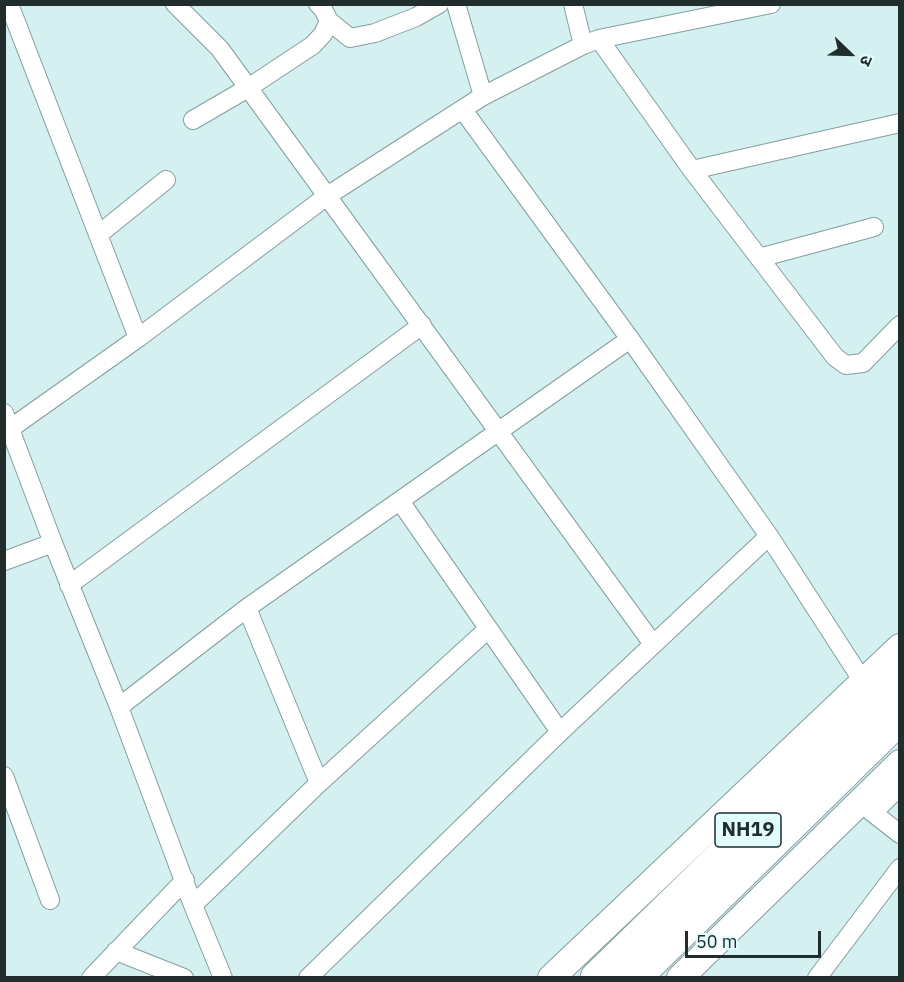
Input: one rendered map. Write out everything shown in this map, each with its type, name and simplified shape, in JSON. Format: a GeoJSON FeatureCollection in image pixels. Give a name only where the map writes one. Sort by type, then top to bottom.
{"type":"FeatureCollection","features":[{"type":"Feature","properties":{"kind":"highway","name":"NH19"},"geometry":{"type":"LineString","coordinates":[[597,978],[900,683]]}},
{"type":"Feature","properties":{"kind":"highway","name":"NH19"},"geometry":{"type":"LineString","coordinates":[[634,978],[900,717]]}},
{"type":"Feature","properties":{"kind":"main road"},"geometry":{"type":"LineString","coordinates":[[551,978],[900,647]]}},
{"type":"Feature","properties":{"kind":"main road"},"geometry":{"type":"LineString","coordinates":[[680,978],[866,808],[900,763]]}},
{"type":"Feature","properties":{"kind":"street"},"geometry":{"type":"LineString","coordinates":[[9,4],[138,338]]}},
{"type":"Feature","properties":{"kind":"street"},"geometry":{"type":"LineString","coordinates":[[175,4],[220,49],[653,644]]}},
{"type":"Feature","properties":{"kind":"street"},"geometry":{"type":"LineString","coordinates":[[318,4],[329,21],[350,38],[375,33],[416,17],[439,4]]}},
{"type":"Feature","properties":{"kind":"street"},"geometry":{"type":"LineString","coordinates":[[456,4],[483,96]]}},
{"type":"Feature","properties":{"kind":"street"},"geometry":{"type":"LineString","coordinates":[[573,4],[591,42],[835,357],[846,365],[863,363],[900,325]]}},
{"type":"Feature","properties":{"kind":"street"},"geometry":{"type":"LineString","coordinates":[[223,978],[69,585],[8,421],[138,338],[327,196],[483,96],[591,42],[747,7],[771,4]]}},
{"type":"Feature","properties":{"kind":"street"},"geometry":{"type":"LineString","coordinates":[[193,120],[248,88],[313,45],[324,34],[329,21]]}},
{"type":"Feature","properties":{"kind":"street"},"geometry":{"type":"LineString","coordinates":[[463,110],[630,339],[769,536],[864,683]]}},
{"type":"Feature","properties":{"kind":"street"},"geometry":{"type":"LineString","coordinates":[[692,170],[900,123]]}},
{"type":"Feature","properties":{"kind":"street"},"geometry":{"type":"LineString","coordinates":[[98,235],[166,180]]}},
{"type":"Feature","properties":{"kind":"street"},"geometry":{"type":"LineString","coordinates":[[759,258],[874,227]]}},
{"type":"Feature","properties":{"kind":"street"},"geometry":{"type":"LineString","coordinates":[[69,585],[422,325]]}},
{"type":"Feature","properties":{"kind":"street"},"geometry":{"type":"LineString","coordinates":[[118,707],[247,608],[630,339]]}},
{"type":"Feature","properties":{"kind":"street"},"geometry":{"type":"LineString","coordinates":[[400,501],[560,732]]}},
{"type":"Feature","properties":{"kind":"street"},"geometry":{"type":"LineString","coordinates":[[308,978],[560,732],[769,536]]}},
{"type":"Feature","properties":{"kind":"street"},"geometry":{"type":"LineString","coordinates":[[4,561],[53,543]]}},
{"type":"Feature","properties":{"kind":"street"},"geometry":{"type":"LineString","coordinates":[[247,608],[319,783]]}},
{"type":"Feature","properties":{"kind":"street"},"geometry":{"type":"LineString","coordinates":[[193,905],[319,783],[488,629]]}},
{"type":"Feature","properties":{"kind":"street"},"geometry":{"type":"LineString","coordinates":[[900,786],[866,808],[900,834]]}},
{"type":"Feature","properties":{"kind":"street"},"geometry":{"type":"LineString","coordinates":[[7,788],[50,900]]}},
{"type":"Feature","properties":{"kind":"street"},"geometry":{"type":"LineString","coordinates":[[817,978],[900,868]]}},
{"type":"Feature","properties":{"kind":"street"},"geometry":{"type":"LineString","coordinates":[[91,978],[184,880]]}},
{"type":"Feature","properties":{"kind":"street"},"geometry":{"type":"LineString","coordinates":[[116,951],[184,978]]}}]}
